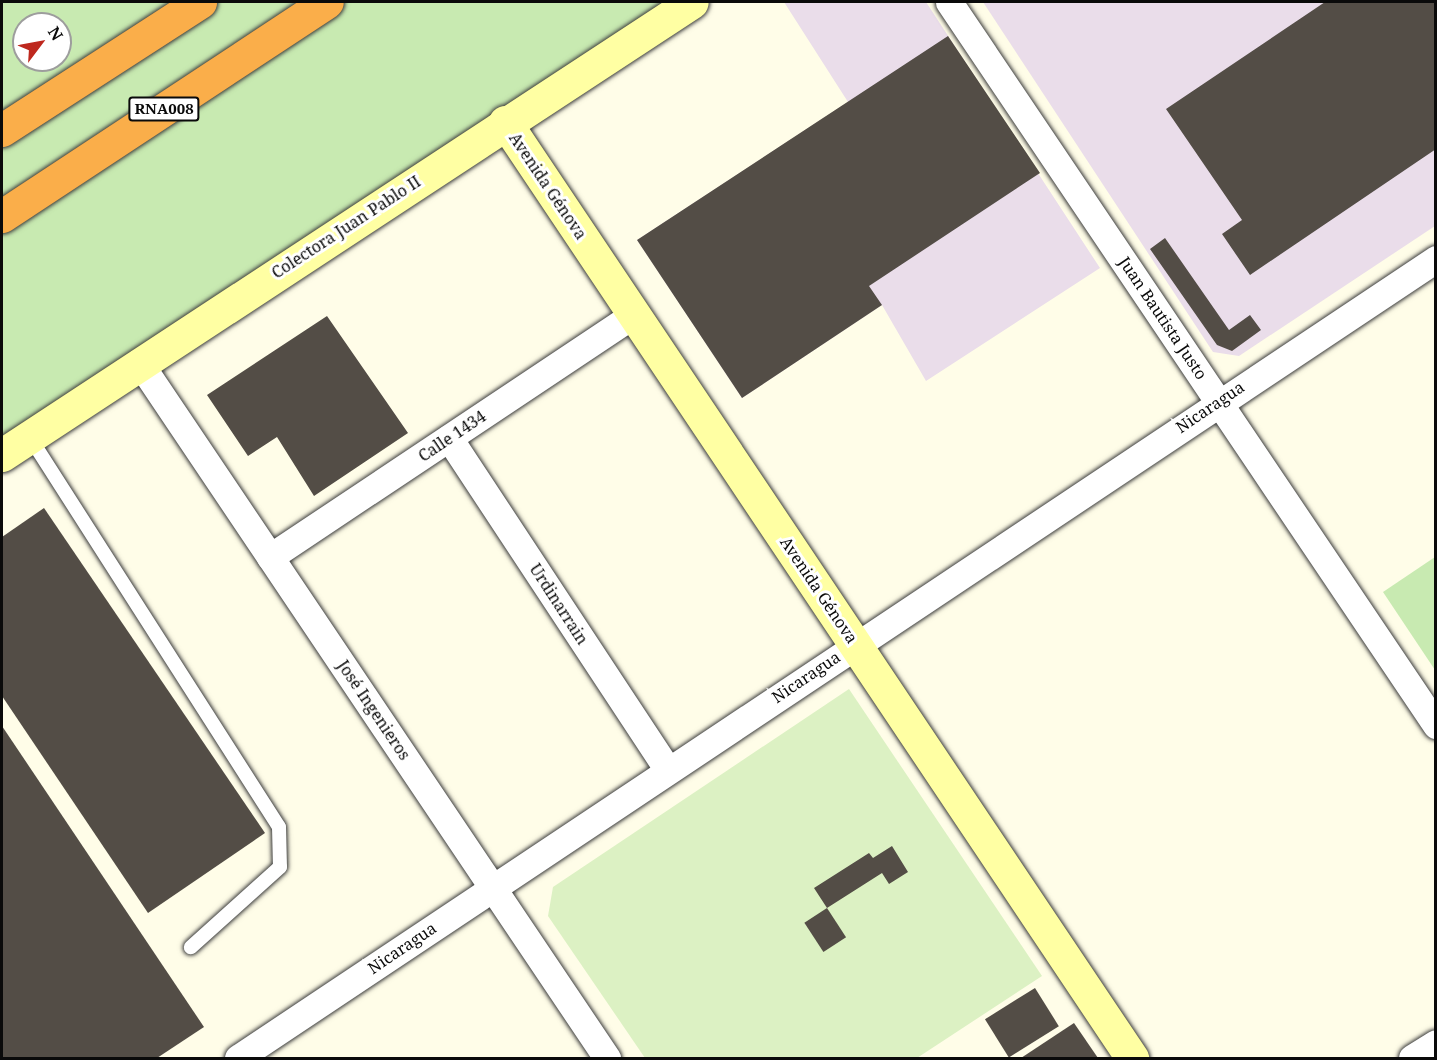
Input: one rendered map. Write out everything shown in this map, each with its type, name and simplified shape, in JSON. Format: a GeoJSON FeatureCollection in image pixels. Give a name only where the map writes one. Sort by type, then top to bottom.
{"type":"FeatureCollection","features":[{"type":"Feature","properties":{"kind":"highway"},"geometry":{"type":"LineString","coordinates":[[2,130],[200,2]]}},
{"type":"Feature","properties":{"kind":"highway","name":"RNA008"},"geometry":{"type":"LineString","coordinates":[[2,216],[327,2]]}},
{"type":"Feature","properties":{"kind":"street","name":"Colectora Juan Pablo II"},"geometry":{"type":"LineString","coordinates":[[2,455],[139,362],[692,2]]}},
{"type":"Feature","properties":{"kind":"street","name":"Juan Bautista Justo"},"geometry":{"type":"LineString","coordinates":[[949,2],[1436,724]]}},
{"type":"Feature","properties":{"kind":"street","name":"Avenida Génova"},"geometry":{"type":"LineString","coordinates":[[505,122],[1132,1059]]}},
{"type":"Feature","properties":{"kind":"street","name":"Nicaragua"},"geometry":{"type":"LineString","coordinates":[[238,1059],[1219,400],[1436,259]]}},
{"type":"Feature","properties":{"kind":"street","name":"Calle 1434"},"geometry":{"type":"LineString","coordinates":[[270,557],[634,314]]}},
{"type":"Feature","properties":{"kind":"street","name":"José Ingenieros"},"geometry":{"type":"LineString","coordinates":[[139,362],[607,1059]]}},
{"type":"Feature","properties":{"kind":"street","name":"Urdinarrain"},"geometry":{"type":"LineString","coordinates":[[449,438],[668,770]]}},
{"type":"Feature","properties":{"kind":"street"},"geometry":{"type":"LineString","coordinates":[[1412,1059],[1436,1043]]}},
{"type":"Feature","properties":{"kind":"lane"},"geometry":{"type":"LineString","coordinates":[[29,436],[279,826],[280,867],[191,947]]}},
{"type":"Feature","properties":{"kind":"shaded area"},"geometry":{"type":"Polygon","coordinates":[[[784,2],[926,2],[1100,268],[926,381],[882,305],[742,398],[637,240],[848,102],[784,2]]]}},
{"type":"Feature","properties":{"kind":"shaded area"},"geometry":{"type":"Polygon","coordinates":[[[983,2],[1435,2],[1435,226],[1239,356],[1213,352],[983,2]]]}},
{"type":"Feature","properties":{"kind":"green space"},"geometry":{"type":"Polygon","coordinates":[[[2,2],[692,2],[2,455],[2,2]]]}},
{"type":"Feature","properties":{"kind":"green space"},"geometry":{"type":"Polygon","coordinates":[[[1435,557],[1435,670],[1383,592],[1435,557]]]}},
{"type":"Feature","properties":{"kind":"green space"},"geometry":{"type":"Polygon","coordinates":[[[849,689],[1042,976],[917,1058],[645,1058],[548,916],[553,887],[849,689]]]}},
{"type":"Feature","properties":{"kind":"building"},"geometry":{"type":"Polygon","coordinates":[[[1325,2],[1436,2],[1436,149],[1250,275],[1222,234],[1242,220],[1166,109],[1325,2]]]}},
{"type":"Feature","properties":{"kind":"building"},"geometry":{"type":"Polygon","coordinates":[[[948,36],[1040,173],[869,286],[882,305],[742,398],[637,240],[948,36]]]}},
{"type":"Feature","properties":{"kind":"building"},"geometry":{"type":"Polygon","coordinates":[[[1165,238],[1229,330],[1250,315],[1261,330],[1232,351],[1217,345],[1150,249],[1165,238]]]}},
{"type":"Feature","properties":{"kind":"building"},"geometry":{"type":"Polygon","coordinates":[[[327,316],[408,433],[314,496],[277,437],[248,456],[207,395],[327,316]]]}},
{"type":"Feature","properties":{"kind":"building"},"geometry":{"type":"Polygon","coordinates":[[[44,508],[265,833],[148,913],[2,696],[2,537],[44,508]]]}},
{"type":"Feature","properties":{"kind":"building"},"geometry":{"type":"Polygon","coordinates":[[[2,726],[204,1027],[157,1058],[2,1058],[2,726]]]}},
{"type":"Feature","properties":{"kind":"building"},"geometry":{"type":"Polygon","coordinates":[[[892,846],[908,872],[889,884],[882,873],[827,908],[814,888],[869,853],[873,858],[892,846]]]}},
{"type":"Feature","properties":{"kind":"building"},"geometry":{"type":"Polygon","coordinates":[[[827,908],[846,937],[823,952],[804,923],[827,908]]]}},
{"type":"Feature","properties":{"kind":"building"},"geometry":{"type":"Polygon","coordinates":[[[1035,988],[1059,1026],[1009,1057],[985,1019],[1035,988]]]}},
{"type":"Feature","properties":{"kind":"building"},"geometry":{"type":"Polygon","coordinates":[[[1074,1023],[1098,1058],[1021,1058],[1074,1023]]]}}]}
